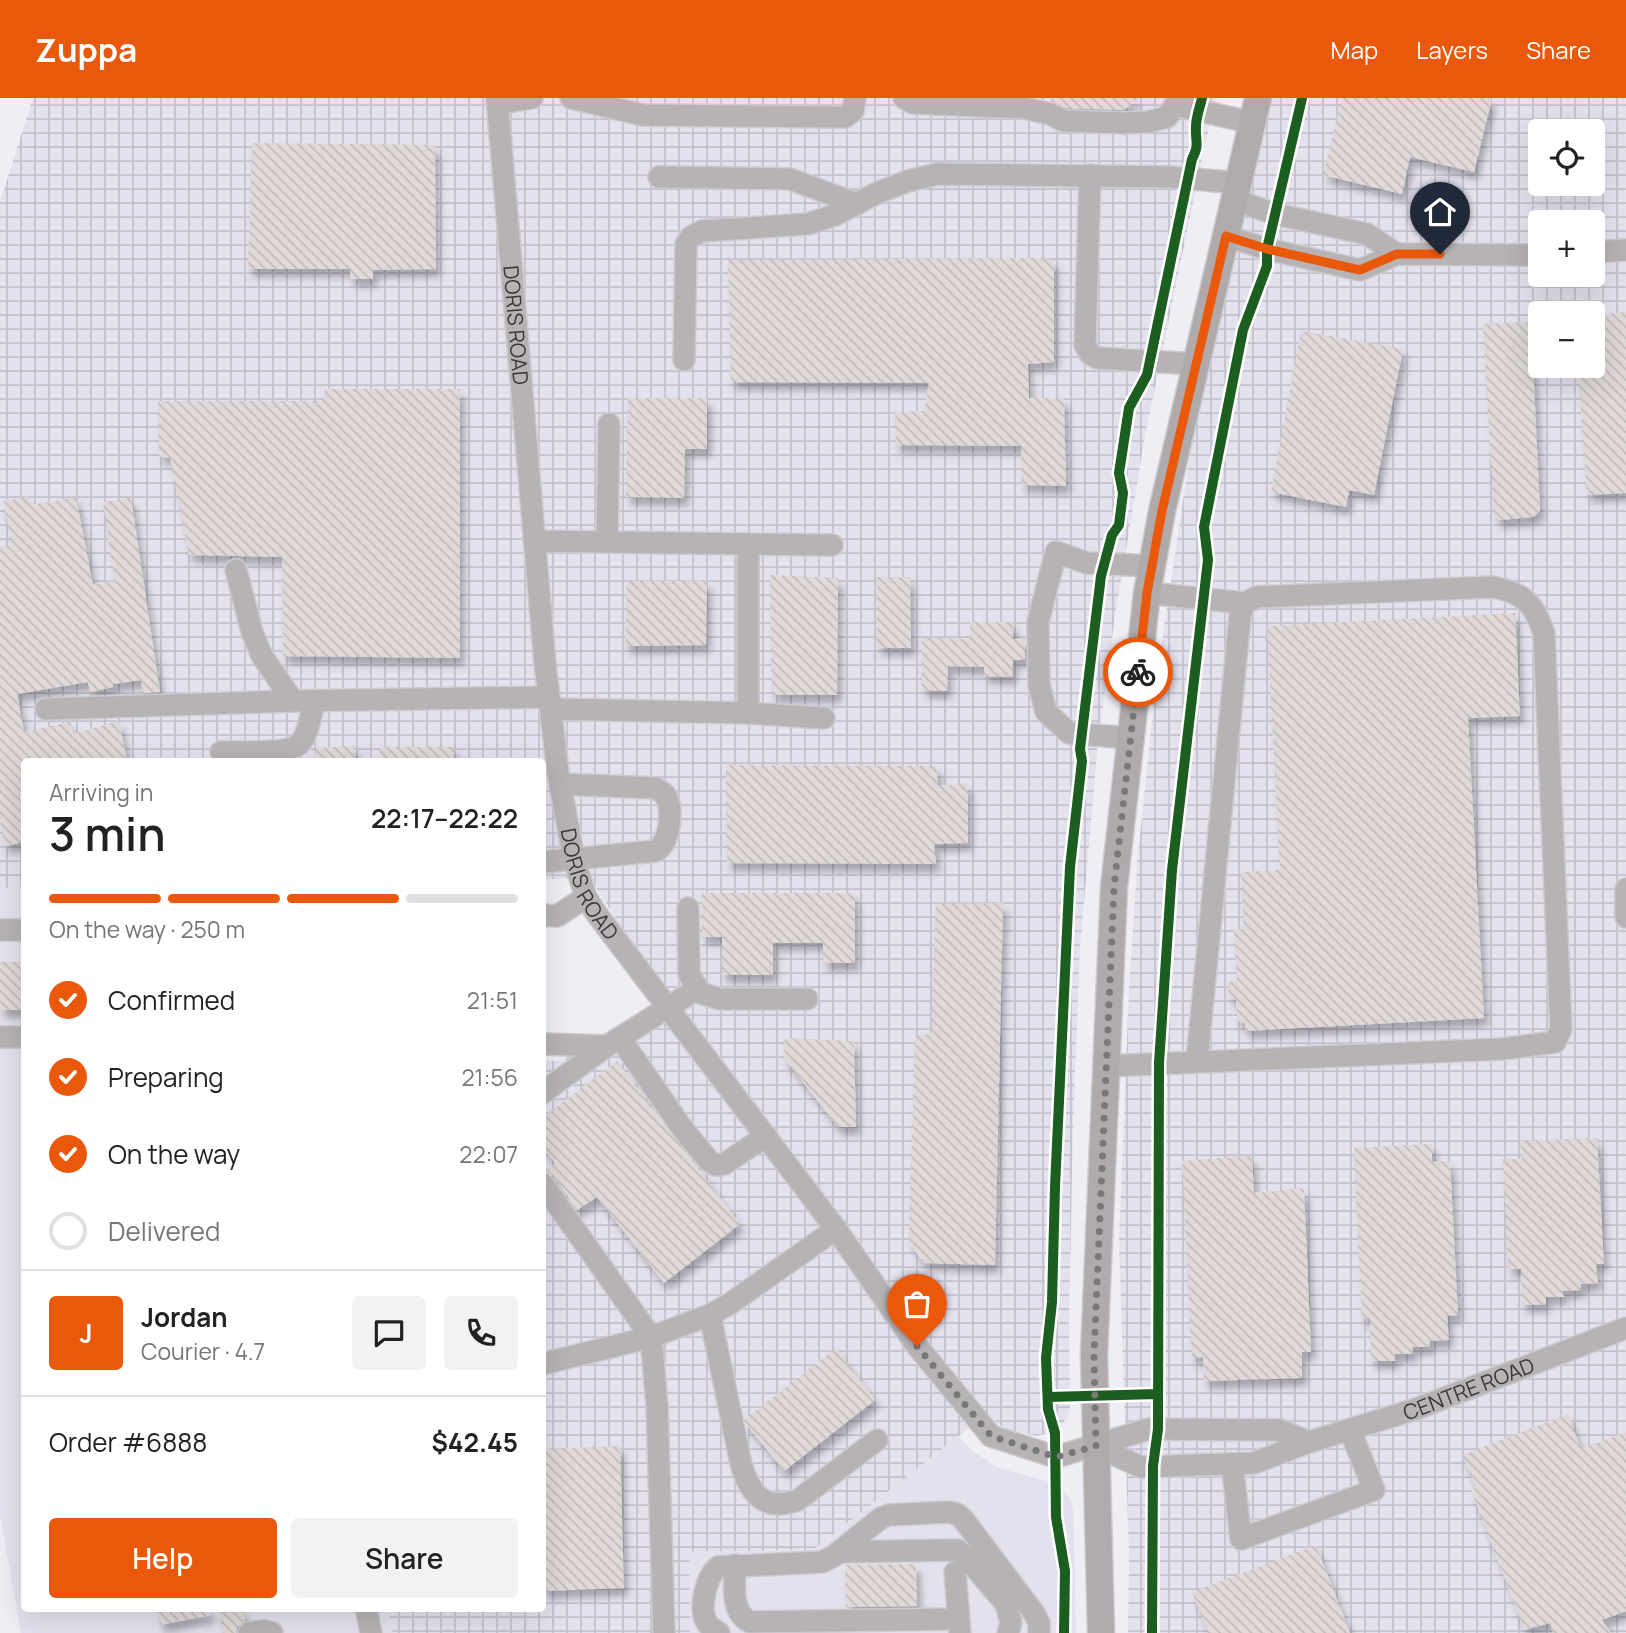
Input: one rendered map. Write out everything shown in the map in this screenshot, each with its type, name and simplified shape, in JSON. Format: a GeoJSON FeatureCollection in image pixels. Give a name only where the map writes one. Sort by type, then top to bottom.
{"type":"FeatureCollection","features":[{"type":"Feature","properties":{"kind":"main road"},"geometry":{"type":"LineString","coordinates":[[1101,1633],[1094,1355],[1114,887],[1147,593],[1162,511],[1256,111]]}},
{"type":"Feature","properties":{"kind":"street"},"geometry":{"type":"LineString","coordinates":[[497,100],[532,98]]}},
{"type":"Feature","properties":{"kind":"street"},"geometry":{"type":"LineString","coordinates":[[571,98],[643,115],[800,108],[845,117],[853,111],[855,98]]}},
{"type":"Feature","properties":{"kind":"street"},"geometry":{"type":"LineString","coordinates":[[904,98],[913,103],[1024,108],[1077,123],[1148,122],[1167,117],[1176,101],[1256,111]]}},
{"type":"Feature","properties":{"kind":"street","name":"DORIS ROAD"},"geometry":{"type":"LineString","coordinates":[[497,100],[550,703],[553,777],[586,897],[613,937],[836,1229],[917,1346],[991,1436],[1056,1457],[1096,1446]]}},
{"type":"Feature","properties":{"kind":"street"},"geometry":{"type":"LineString","coordinates":[[684,360],[685,254],[686,244],[691,237],[702,231],[808,225],[888,189],[938,174],[1189,178],[1237,191],[1275,214],[1367,234],[1397,254]]}},
{"type":"Feature","properties":{"kind":"street"},"geometry":{"type":"LineString","coordinates":[[1090,175],[1086,345],[1090,354],[1097,358],[1196,364]]}},
{"type":"Feature","properties":{"kind":"street"},"geometry":{"type":"LineString","coordinates":[[659,177],[790,179],[857,204]]}},
{"type":"Feature","properties":{"kind":"street"},"geometry":{"type":"LineString","coordinates":[[1226,236],[1267,249],[1360,270],[1397,254],[1528,255]]}},
{"type":"Feature","properties":{"kind":"street"},"geometry":{"type":"LineString","coordinates":[[1605,251],[1626,250]]}},
{"type":"Feature","properties":{"kind":"street"},"geometry":{"type":"LineString","coordinates":[[607,542],[609,424]]}},
{"type":"Feature","properties":{"kind":"street"},"geometry":{"type":"LineString","coordinates":[[534,541],[832,545]]}},
{"type":"Feature","properties":{"kind":"street"},"geometry":{"type":"LineString","coordinates":[[748,544],[748,713]]}},
{"type":"Feature","properties":{"kind":"street"},"geometry":{"type":"LineString","coordinates":[[1130,738],[1069,733],[1046,712],[1039,685],[1038,622],[1056,552],[1087,563],[1153,566]]}},
{"type":"Feature","properties":{"kind":"street"},"geometry":{"type":"LineString","coordinates":[[221,752],[290,750],[300,743],[304,736],[303,701],[262,656],[252,632],[236,570]]}},
{"type":"Feature","properties":{"kind":"street"},"geometry":{"type":"LineString","coordinates":[[1107,1066],[1197,1060],[1502,1049],[1555,1042],[1562,1030],[1544,634],[1534,608],[1509,590],[1492,587],[1257,597],[1245,603],[1147,593]]}},
{"type":"Feature","properties":{"kind":"street"},"geometry":{"type":"LineString","coordinates":[[1197,1060],[1240,616],[1245,603]]}},
{"type":"Feature","properties":{"kind":"street"},"geometry":{"type":"LineString","coordinates":[[46,709],[303,701],[550,703],[824,718]]}},
{"type":"Feature","properties":{"kind":"street"},"geometry":{"type":"LineString","coordinates":[[546,862],[656,850],[662,847],[669,835],[669,810],[665,796],[655,788],[553,777]]}},
{"type":"Feature","properties":{"kind":"street"},"geometry":{"type":"LineString","coordinates":[[1626,889],[1626,917]]}},
{"type":"Feature","properties":{"kind":"street"},"geometry":{"type":"LineString","coordinates":[[546,915],[557,916],[586,897]]}},
{"type":"Feature","properties":{"kind":"street"},"geometry":{"type":"LineString","coordinates":[[688,908],[690,974],[700,993],[720,999],[807,999]]}},
{"type":"Feature","properties":{"kind":"street"},"geometry":{"type":"LineString","coordinates":[[0,930],[21,930]]}},
{"type":"Feature","properties":{"kind":"street"},"geometry":{"type":"LineString","coordinates":[[546,1090],[613,1042],[697,989]]}},
{"type":"Feature","properties":{"kind":"street"},"geometry":{"type":"LineString","coordinates":[[0,1037],[21,1037]]}},
{"type":"Feature","properties":{"kind":"street"},"geometry":{"type":"LineString","coordinates":[[546,1044],[613,1042]]}},
{"type":"Feature","properties":{"kind":"street"},"geometry":{"type":"LineString","coordinates":[[613,1042],[709,1161],[716,1165],[724,1164],[766,1136]]}},
{"type":"Feature","properties":{"kind":"street"},"geometry":{"type":"LineString","coordinates":[[546,1189],[651,1337],[657,1406],[664,1633]]}},
{"type":"Feature","properties":{"kind":"street"},"geometry":{"type":"LineString","coordinates":[[546,1363],[651,1337],[710,1315],[836,1229]]}},
{"type":"Feature","properties":{"kind":"street"},"geometry":{"type":"LineString","coordinates":[[710,1315],[741,1464],[744,1475],[758,1497],[772,1504],[785,1505],[798,1500],[877,1440]]}},
{"type":"Feature","properties":{"kind":"street","name":"CENTRE ROAD"},"geometry":{"type":"LineString","coordinates":[[1096,1446],[1141,1467],[1254,1463],[1309,1442],[1416,1409],[1626,1328]]}},
{"type":"Feature","properties":{"kind":"street"},"geometry":{"type":"LineString","coordinates":[[1096,1446],[1149,1429],[1279,1430],[1309,1442]]}},
{"type":"Feature","properties":{"kind":"street"},"geometry":{"type":"LineString","coordinates":[[1232,1464],[1241,1539],[1374,1490],[1350,1430]]}},
{"type":"Feature","properties":{"kind":"street"},"geometry":{"type":"LineString","coordinates":[[719,1633],[704,1619],[706,1582],[718,1567],[822,1562],[839,1552],[881,1518],[889,1515],[948,1512],[963,1519],[1034,1613],[1039,1623],[1039,1633]]}},
{"type":"Feature","properties":{"kind":"street"},"geometry":{"type":"LineString","coordinates":[[839,1552],[957,1550],[1006,1604],[1011,1622],[1007,1633]]}},
{"type":"Feature","properties":{"kind":"street"},"geometry":{"type":"LineString","coordinates":[[734,1565],[736,1607],[744,1619],[750,1622],[959,1626],[956,1573]]}},
{"type":"Feature","properties":{"kind":"street"},"geometry":{"type":"LineString","coordinates":[[367,1612],[370,1633]]}},
{"type":"Feature","properties":{"kind":"street"},"geometry":{"type":"LineString","coordinates":[[249,1633],[272,1633]]}},
{"type":"Feature","properties":{"kind":"shaded area"},"geometry":{"type":"Polygon","coordinates":[[[33,98],[1217,98],[1205,144],[1145,436],[1115,616],[1098,742],[1080,947],[1073,1122],[1070,1408],[1068,1416],[1059,1428],[1052,1433],[1036,1436],[1009,1430],[987,1414],[813,1550],[689,1552],[690,1633],[393,1633],[389,1612],[546,1612],[546,1061],[561,1061],[666,997],[590,878],[546,879],[546,758],[21,758],[21,887],[0,888],[0,202],[33,98]]]}},
{"type":"Feature","properties":{"kind":"shaded area"},"geometry":{"type":"Polygon","coordinates":[[[1271,98],[1626,98],[1626,1633],[1128,1633],[1129,1553],[1119,1241],[1129,990],[1138,854],[1157,675],[1190,454],[1219,314],[1271,98]]]}},
{"type":"Feature","properties":{"kind":"shaded area"},"geometry":{"type":"Polygon","coordinates":[[[21,887],[21,1612],[389,1612],[393,1633],[21,1633],[0,1516],[0,888],[21,887]]]}},
{"type":"Feature","properties":{"kind":"shaded area"},"geometry":{"type":"Polygon","coordinates":[[[959,1436],[970,1449],[998,1468],[1058,1484],[1070,1499],[1073,1510],[1076,1633],[690,1633],[689,1552],[813,1550],[959,1436]]]}},
{"type":"Feature","properties":{"kind":"building"},"geometry":{"type":"Polygon","coordinates":[[[1051,98],[1139,98],[1124,110],[1067,108],[1051,101],[1051,98]]]}},
{"type":"Feature","properties":{"kind":"building"},"geometry":{"type":"Polygon","coordinates":[[[1342,98],[1492,98],[1474,172],[1410,157],[1402,194],[1323,175],[1342,98]]]}},
{"type":"Feature","properties":{"kind":"building"},"geometry":{"type":"Polygon","coordinates":[[[252,143],[435,145],[436,269],[373,270],[373,279],[350,279],[350,269],[248,269],[252,143]]]}},
{"type":"Feature","properties":{"kind":"building"},"geometry":{"type":"Polygon","coordinates":[[[1044,258],[1054,261],[1054,362],[1028,364],[1029,398],[1064,398],[1066,486],[1022,485],[1021,446],[896,445],[895,412],[924,411],[929,383],[731,382],[728,260],[1044,258]]]}},
{"type":"Feature","properties":{"kind":"building"},"geometry":{"type":"Polygon","coordinates":[[[1626,312],[1626,493],[1587,495],[1579,378],[1605,378],[1605,314],[1626,312]]]}},
{"type":"Feature","properties":{"kind":"building"},"geometry":{"type":"Polygon","coordinates":[[[1528,322],[1528,378],[1534,378],[1540,511],[1533,517],[1499,520],[1494,514],[1483,324],[1528,322]]]}},
{"type":"Feature","properties":{"kind":"building"},"geometry":{"type":"Polygon","coordinates":[[[1301,331],[1403,349],[1374,495],[1349,490],[1346,507],[1271,492],[1301,331]]]}},
{"type":"Feature","properties":{"kind":"building"},"geometry":{"type":"Polygon","coordinates":[[[325,389],[460,389],[460,658],[283,656],[282,557],[189,555],[170,458],[159,456],[158,401],[322,401],[325,389]]]}},
{"type":"Feature","properties":{"kind":"building"},"geometry":{"type":"Polygon","coordinates":[[[628,398],[707,398],[707,449],[685,449],[684,498],[626,497],[628,398]]]}},
{"type":"Feature","properties":{"kind":"building"},"geometry":{"type":"Polygon","coordinates":[[[28,497],[30,505],[76,497],[93,585],[115,581],[103,502],[131,498],[160,692],[143,693],[141,680],[113,684],[113,687],[90,692],[88,682],[17,694],[24,732],[70,722],[73,734],[119,721],[126,758],[21,758],[21,843],[5,846],[0,820],[0,546],[12,545],[3,501],[28,497]]]}},
{"type":"Feature","properties":{"kind":"building"},"geometry":{"type":"Polygon","coordinates":[[[770,575],[838,578],[837,695],[772,695],[770,575]]]}},
{"type":"Feature","properties":{"kind":"building"},"geometry":{"type":"Polygon","coordinates":[[[877,577],[910,577],[911,648],[877,648],[877,577]]]}},
{"type":"Feature","properties":{"kind":"building"},"geometry":{"type":"Polygon","coordinates":[[[627,581],[707,581],[706,645],[625,646],[627,581]]]}},
{"type":"Feature","properties":{"kind":"building"},"geometry":{"type":"Polygon","coordinates":[[[1515,613],[1520,716],[1468,718],[1484,1018],[1245,1031],[1245,1023],[1238,1023],[1236,1000],[1229,997],[1228,982],[1237,981],[1234,929],[1244,929],[1241,872],[1280,870],[1267,626],[1515,613]]]}},
{"type":"Feature","properties":{"kind":"building"},"geometry":{"type":"Polygon","coordinates":[[[970,622],[1013,622],[1013,639],[1025,639],[1025,660],[1013,660],[1012,677],[984,676],[984,667],[948,666],[947,691],[922,690],[922,638],[970,639],[970,622]]]}},
{"type":"Feature","properties":{"kind":"building"},"geometry":{"type":"Polygon","coordinates":[[[354,746],[355,758],[314,758],[315,748],[354,746]]]}},
{"type":"Feature","properties":{"kind":"building"},"geometry":{"type":"Polygon","coordinates":[[[380,747],[454,747],[454,758],[380,758],[380,747]]]}},
{"type":"Feature","properties":{"kind":"building"},"geometry":{"type":"Polygon","coordinates":[[[726,765],[937,766],[938,786],[968,783],[968,843],[934,844],[936,864],[727,863],[726,765]]]}},
{"type":"Feature","properties":{"kind":"building"},"geometry":{"type":"Polygon","coordinates":[[[702,893],[855,893],[855,963],[823,963],[823,943],[773,943],[773,975],[722,975],[722,937],[702,937],[702,893]]]}},
{"type":"Feature","properties":{"kind":"building"},"geometry":{"type":"Polygon","coordinates":[[[1003,903],[995,1265],[923,1263],[909,1242],[915,1035],[931,1034],[936,904],[1003,903]]]}},
{"type":"Feature","properties":{"kind":"building"},"geometry":{"type":"Polygon","coordinates":[[[0,962],[21,962],[21,1010],[0,1010],[0,962]]]}},
{"type":"Feature","properties":{"kind":"building"},"geometry":{"type":"Polygon","coordinates":[[[785,1038],[854,1041],[856,1127],[838,1127],[784,1058],[785,1038]]]}},
{"type":"Feature","properties":{"kind":"building"},"geometry":{"type":"Polygon","coordinates":[[[617,1061],[740,1224],[664,1283],[597,1197],[577,1210],[553,1175],[547,1171],[555,1163],[546,1152],[546,1115],[617,1061]]]}},
{"type":"Feature","properties":{"kind":"building"},"geometry":{"type":"Polygon","coordinates":[[[1597,1138],[1604,1264],[1596,1264],[1598,1283],[1581,1284],[1580,1290],[1562,1291],[1564,1297],[1546,1297],[1546,1304],[1522,1305],[1521,1269],[1508,1269],[1503,1159],[1522,1159],[1520,1141],[1597,1138]]]}},
{"type":"Feature","properties":{"kind":"building"},"geometry":{"type":"Polygon","coordinates":[[[1432,1144],[1432,1162],[1450,1161],[1458,1315],[1447,1316],[1449,1340],[1430,1341],[1429,1347],[1412,1347],[1413,1354],[1395,1354],[1395,1361],[1371,1361],[1370,1318],[1362,1319],[1354,1148],[1432,1144]]]}},
{"type":"Feature","properties":{"kind":"building"},"geometry":{"type":"Polygon","coordinates":[[[1252,1156],[1254,1193],[1304,1188],[1311,1352],[1302,1352],[1302,1378],[1204,1381],[1203,1357],[1192,1358],[1182,1161],[1252,1156]]]}},
{"type":"Feature","properties":{"kind":"building"},"geometry":{"type":"Polygon","coordinates":[[[836,1348],[875,1400],[784,1471],[746,1424],[745,1419],[836,1348]]]}},
{"type":"Feature","properties":{"kind":"building"},"geometry":{"type":"Polygon","coordinates":[[[1568,1414],[1581,1449],[1626,1432],[1626,1611],[1602,1620],[1611,1633],[1553,1633],[1550,1623],[1524,1630],[1471,1490],[1476,1488],[1462,1455],[1568,1414]]]}},
{"type":"Feature","properties":{"kind":"building"},"geometry":{"type":"Polygon","coordinates":[[[620,1446],[624,1588],[546,1591],[546,1449],[620,1446]]]}},
{"type":"Feature","properties":{"kind":"building"},"geometry":{"type":"Polygon","coordinates":[[[1316,1545],[1350,1633],[1208,1633],[1192,1592],[1316,1545]]]}},
{"type":"Feature","properties":{"kind":"building"},"geometry":{"type":"Polygon","coordinates":[[[916,1564],[917,1606],[846,1607],[845,1565],[916,1564]]]}},
{"type":"Feature","properties":{"kind":"building"},"geometry":{"type":"Polygon","coordinates":[[[158,1612],[210,1612],[210,1615],[160,1625],[158,1612]]]}},
{"type":"Feature","properties":{"kind":"building"},"geometry":{"type":"Polygon","coordinates":[[[219,1612],[244,1612],[245,1621],[237,1627],[236,1633],[223,1633],[219,1612]]]}},
{"type":"Feature","properties":{"kind":"cycle path"},"geometry":{"type":"LineString","coordinates":[[1064,1633],[1065,1571],[1056,1517],[1055,1433],[1048,1409],[1046,1358],[1052,1302],[1070,867],[1082,761],[1080,749],[1101,576],[1112,535],[1119,525],[1123,493],[1119,473],[1129,408],[1147,375],[1196,150],[1196,123],[1202,98]]}},
{"type":"Feature","properties":{"kind":"cycle path"},"geometry":{"type":"LineString","coordinates":[[1152,1633],[1153,1466],[1158,1429],[1159,1063],[1172,870],[1208,560],[1204,527],[1243,330],[1267,266],[1267,249],[1302,98]]}},
{"type":"Feature","properties":{"kind":"cycle path"},"geometry":{"type":"LineString","coordinates":[[1048,1397],[1158,1394]]}},
{"type":"Feature","properties":{"kind":"way so far"},"geometry":{"type":"LineString","coordinates":[[917,1346],[991,1436],[1056,1457],[1096,1446],[1094,1355],[1114,887],[1138,672]]}},
{"type":"Feature","properties":{"kind":"route"},"geometry":{"type":"LineString","coordinates":[[1138,672],[1147,593],[1162,511],[1226,236],[1267,249],[1360,270],[1397,254],[1440,254]]}}]}
